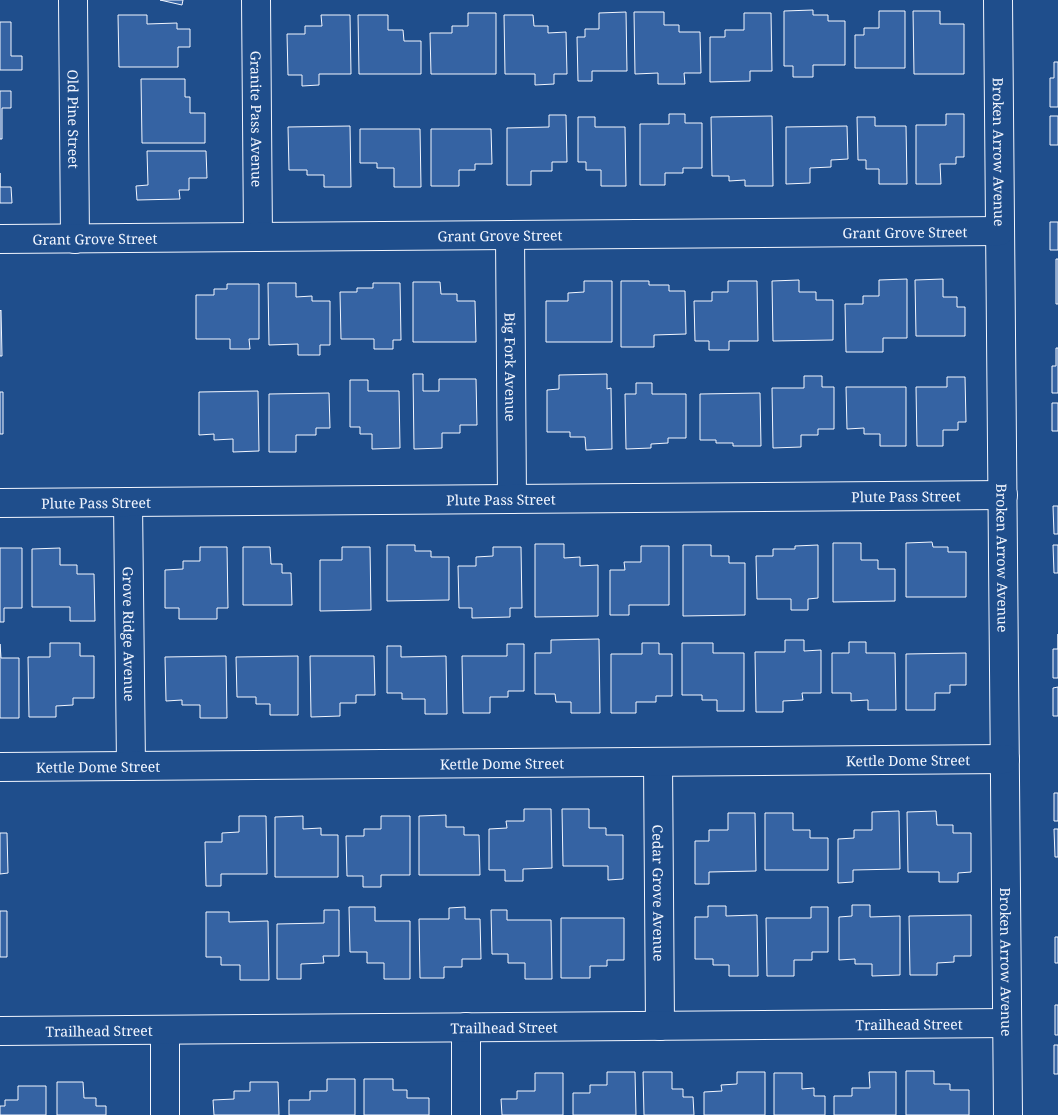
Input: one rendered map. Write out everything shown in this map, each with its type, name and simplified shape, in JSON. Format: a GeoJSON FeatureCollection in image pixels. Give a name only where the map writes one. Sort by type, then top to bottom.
{"type":"FeatureCollection","features":[{"type":"Feature","properties":{"kind":"street","name":"Old Pine Street"},"geometry":{"type":"LineString","coordinates":[[73,0],[75,239]]}},
{"type":"Feature","properties":{"kind":"street","name":"Granite Pass Avenue"},"geometry":{"type":"LineString","coordinates":[[256,0],[258,237]]}},
{"type":"Feature","properties":{"kind":"street","name":"Broken Arrow Avenue"},"geometry":{"type":"LineString","coordinates":[[998,0],[1008,1115]]}},
{"type":"Feature","properties":{"kind":"street","name":"Grant Grove Street"},"geometry":{"type":"LineString","coordinates":[[0,239],[1000,231]]}},
{"type":"Feature","properties":{"kind":"street","name":"Big Fork Avenue"},"geometry":{"type":"LineString","coordinates":[[510,236],[512,500]]}},
{"type":"Feature","properties":{"kind":"street","name":"Plute Pass Street"},"geometry":{"type":"LineString","coordinates":[[0,503],[1003,495]]}},
{"type":"Feature","properties":{"kind":"street","name":"Grove Ridge Avenue"},"geometry":{"type":"LineString","coordinates":[[128,502],[130,766]]}},
{"type":"Feature","properties":{"kind":"street","name":"Kettle Dome Street"},"geometry":{"type":"LineString","coordinates":[[0,767],[1005,759]]}},
{"type":"Feature","properties":{"kind":"street","name":"Cedar Grove Avenue"},"geometry":{"type":"LineString","coordinates":[[658,762],[660,1026]]}},
{"type":"Feature","properties":{"kind":"street","name":"Trailhead Street"},"geometry":{"type":"LineString","coordinates":[[0,1031],[1007,1023]]}},
{"type":"Feature","properties":{"kind":"street"},"geometry":{"type":"LineString","coordinates":[[466,1027],[466,1115]]}},
{"type":"Feature","properties":{"kind":"street"},"geometry":{"type":"LineString","coordinates":[[165,1030],[165,1115]]}},
{"type":"Feature","properties":{"kind":"building"},"geometry":{"type":"Polygon","coordinates":[[[160,0],[183,0],[182,5],[160,0]]]}},
{"type":"Feature","properties":{"kind":"building"},"geometry":{"type":"Polygon","coordinates":[[[813,10],[813,15],[828,15],[828,21],[845,21],[845,65],[813,65],[813,77],[793,77],[793,66],[784,66],[784,11],[813,10]]]}},
{"type":"Feature","properties":{"kind":"building"},"geometry":{"type":"Polygon","coordinates":[[[879,11],[905,11],[905,68],[855,68],[855,35],[864,35],[864,28],[879,28],[879,11]]]}},
{"type":"Feature","properties":{"kind":"building"},"geometry":{"type":"Polygon","coordinates":[[[913,11],[940,11],[940,24],[964,24],[964,74],[914,74],[913,11]]]}},
{"type":"Feature","properties":{"kind":"building"},"geometry":{"type":"Polygon","coordinates":[[[626,12],[627,71],[592,71],[592,81],[578,81],[577,37],[585,37],[585,29],[599,29],[599,13],[626,12]]]}},
{"type":"Feature","properties":{"kind":"building"},"geometry":{"type":"Polygon","coordinates":[[[634,12],[664,12],[664,25],[679,25],[679,32],[700,32],[701,73],[684,73],[685,84],[658,84],[658,73],[635,74],[634,12]]]}},
{"type":"Feature","properties":{"kind":"building"},"geometry":{"type":"Polygon","coordinates":[[[468,13],[496,13],[496,74],[431,74],[430,33],[452,33],[452,26],[468,26],[468,13]]]}},
{"type":"Feature","properties":{"kind":"building"},"geometry":{"type":"Polygon","coordinates":[[[744,13],[771,13],[772,71],[750,71],[750,81],[710,82],[710,37],[725,37],[725,30],[744,30],[744,13]]]}},
{"type":"Feature","properties":{"kind":"building"},"geometry":{"type":"Polygon","coordinates":[[[118,15],[147,15],[147,24],[177,23],[177,29],[190,29],[190,47],[178,47],[178,67],[119,67],[118,15]]]}},
{"type":"Feature","properties":{"kind":"building"},"geometry":{"type":"Polygon","coordinates":[[[321,15],[350,15],[351,74],[319,74],[319,85],[302,86],[302,75],[288,75],[287,34],[305,34],[305,26],[322,26],[321,15]]]}},
{"type":"Feature","properties":{"kind":"building"},"geometry":{"type":"Polygon","coordinates":[[[358,15],[388,15],[388,30],[403,30],[404,41],[421,41],[421,74],[359,74],[358,15]]]}},
{"type":"Feature","properties":{"kind":"building"},"geometry":{"type":"Polygon","coordinates":[[[504,15],[533,15],[534,26],[548,26],[548,33],[566,32],[567,74],[554,74],[554,84],[535,85],[535,74],[505,74],[504,15]]]}},
{"type":"Feature","properties":{"kind":"building"},"geometry":{"type":"Polygon","coordinates":[[[0,22],[11,22],[11,56],[22,56],[22,70],[0,70],[0,22]]]}},
{"type":"Feature","properties":{"kind":"building"},"geometry":{"type":"Polygon","coordinates":[[[1054,62],[1058,62],[1058,107],[1050,107],[1050,78],[1054,78],[1054,62]]]}},
{"type":"Feature","properties":{"kind":"building"},"geometry":{"type":"Polygon","coordinates":[[[141,79],[185,79],[185,97],[190,97],[190,113],[205,113],[205,143],[142,143],[141,79]]]}},
{"type":"Feature","properties":{"kind":"building"},"geometry":{"type":"Polygon","coordinates":[[[0,91],[11,91],[11,108],[2,108],[2,139],[0,139],[0,91]]]}},
{"type":"Feature","properties":{"kind":"building"},"geometry":{"type":"Polygon","coordinates":[[[669,114],[685,114],[685,123],[702,123],[702,168],[683,168],[683,173],[665,173],[665,185],[640,185],[640,124],[669,124],[669,114]]]}},
{"type":"Feature","properties":{"kind":"building"},"geometry":{"type":"Polygon","coordinates":[[[946,114],[964,114],[964,157],[956,157],[956,164],[940,164],[941,184],[916,184],[916,125],[946,125],[946,114]]]}},
{"type":"Feature","properties":{"kind":"building"},"geometry":{"type":"Polygon","coordinates":[[[549,115],[566,115],[567,162],[552,162],[552,171],[531,171],[531,185],[507,185],[507,128],[549,127],[549,115]]]}},
{"type":"Feature","properties":{"kind":"building"},"geometry":{"type":"Polygon","coordinates":[[[772,116],[773,186],[745,186],[745,180],[729,181],[729,176],[712,176],[711,117],[772,116]]]}},
{"type":"Feature","properties":{"kind":"building"},"geometry":{"type":"Polygon","coordinates":[[[1050,116],[1058,116],[1058,145],[1050,145],[1050,116]]]}},
{"type":"Feature","properties":{"kind":"building"},"geometry":{"type":"Polygon","coordinates":[[[578,117],[595,117],[595,127],[625,127],[626,186],[601,186],[601,170],[586,170],[586,162],[578,162],[578,117]]]}},
{"type":"Feature","properties":{"kind":"building"},"geometry":{"type":"Polygon","coordinates":[[[857,117],[875,117],[875,126],[906,126],[907,184],[879,184],[879,169],[866,169],[866,160],[858,160],[857,117]]]}},
{"type":"Feature","properties":{"kind":"building"},"geometry":{"type":"Polygon","coordinates":[[[350,126],[351,187],[324,187],[324,175],[307,175],[307,170],[289,170],[288,127],[350,126]]]}},
{"type":"Feature","properties":{"kind":"building"},"geometry":{"type":"Polygon","coordinates":[[[847,126],[848,159],[831,160],[831,167],[810,168],[810,183],[786,184],[786,127],[847,126]]]}},
{"type":"Feature","properties":{"kind":"building"},"geometry":{"type":"Polygon","coordinates":[[[360,129],[420,129],[421,187],[394,187],[394,168],[377,168],[377,163],[360,163],[360,129]]]}},
{"type":"Feature","properties":{"kind":"building"},"geometry":{"type":"Polygon","coordinates":[[[431,129],[491,129],[492,164],[475,164],[475,170],[459,170],[459,186],[431,186],[431,129]]]}},
{"type":"Feature","properties":{"kind":"building"},"geometry":{"type":"Polygon","coordinates":[[[147,151],[206,151],[207,178],[189,178],[189,190],[179,190],[180,199],[137,200],[136,186],[148,185],[147,151]]]}},
{"type":"Feature","properties":{"kind":"building"},"geometry":{"type":"Polygon","coordinates":[[[0,187],[11,187],[12,203],[0,203],[0,187]]]}},
{"type":"Feature","properties":{"kind":"building"},"geometry":{"type":"Polygon","coordinates":[[[1050,222],[1058,222],[1058,250],[1050,250],[1050,222]]]}},
{"type":"Feature","properties":{"kind":"building"},"geometry":{"type":"Polygon","coordinates":[[[1056,259],[1058,259],[1058,304],[1056,304],[1056,259]]]}},
{"type":"Feature","properties":{"kind":"building"},"geometry":{"type":"Polygon","coordinates":[[[907,279],[907,338],[883,338],[883,352],[846,352],[845,304],[863,304],[863,296],[879,296],[879,280],[907,279]]]}},
{"type":"Feature","properties":{"kind":"building"},"geometry":{"type":"Polygon","coordinates":[[[943,279],[943,297],[957,297],[957,307],[965,307],[965,336],[916,336],[915,280],[943,279]]]}},
{"type":"Feature","properties":{"kind":"building"},"geometry":{"type":"Polygon","coordinates":[[[799,280],[799,292],[816,292],[816,300],[833,300],[833,340],[773,341],[772,281],[799,280]]]}},
{"type":"Feature","properties":{"kind":"building"},"geometry":{"type":"Polygon","coordinates":[[[584,281],[612,281],[612,342],[546,342],[546,301],[568,301],[568,293],[584,292],[584,281]]]}},
{"type":"Feature","properties":{"kind":"building"},"geometry":{"type":"Polygon","coordinates":[[[621,281],[649,281],[649,285],[669,285],[669,291],[685,291],[686,334],[654,335],[654,347],[621,347],[621,281]]]}},
{"type":"Feature","properties":{"kind":"building"},"geometry":{"type":"Polygon","coordinates":[[[728,281],[757,281],[758,341],[729,341],[729,350],[709,350],[709,341],[695,341],[694,301],[712,301],[712,292],[728,292],[728,281]]]}},
{"type":"Feature","properties":{"kind":"building"},"geometry":{"type":"Polygon","coordinates":[[[413,282],[440,282],[441,294],[457,294],[457,301],[475,301],[476,342],[413,342],[413,282]]]}},
{"type":"Feature","properties":{"kind":"building"},"geometry":{"type":"Polygon","coordinates":[[[268,283],[296,283],[296,297],[312,296],[312,301],[330,301],[330,345],[320,345],[320,355],[298,355],[298,344],[269,345],[268,283]]]}},
{"type":"Feature","properties":{"kind":"building"},"geometry":{"type":"Polygon","coordinates":[[[373,283],[400,283],[401,340],[393,340],[393,349],[374,349],[374,339],[341,339],[340,292],[357,292],[357,288],[373,288],[373,283]]]}},
{"type":"Feature","properties":{"kind":"building"},"geometry":{"type":"Polygon","coordinates":[[[227,284],[259,284],[259,339],[249,339],[250,349],[230,349],[230,339],[196,339],[196,295],[214,295],[214,289],[227,289],[227,284]]]}},
{"type":"Feature","properties":{"kind":"building"},"geometry":{"type":"Polygon","coordinates":[[[0,311],[2,356],[0,356],[0,311]]]}},
{"type":"Feature","properties":{"kind":"building"},"geometry":{"type":"Polygon","coordinates":[[[1056,348],[1058,348],[1058,393],[1052,393],[1052,366],[1056,366],[1056,348]]]}},
{"type":"Feature","properties":{"kind":"building"},"geometry":{"type":"Polygon","coordinates":[[[413,374],[423,374],[423,391],[439,391],[439,379],[476,379],[477,425],[460,425],[460,433],[442,433],[442,448],[414,449],[413,374]]]}},
{"type":"Feature","properties":{"kind":"building"},"geometry":{"type":"Polygon","coordinates":[[[607,374],[607,389],[611,388],[612,449],[586,450],[585,437],[570,437],[570,432],[547,432],[547,390],[559,389],[559,375],[607,374]]]}},
{"type":"Feature","properties":{"kind":"building"},"geometry":{"type":"Polygon","coordinates":[[[804,376],[822,376],[822,387],[834,387],[834,429],[818,429],[818,435],[801,435],[801,447],[773,448],[772,388],[804,388],[804,376]]]}},
{"type":"Feature","properties":{"kind":"building"},"geometry":{"type":"Polygon","coordinates":[[[947,377],[965,377],[966,422],[958,422],[958,430],[943,430],[943,446],[917,446],[916,387],[947,387],[947,377]]]}},
{"type":"Feature","properties":{"kind":"building"},"geometry":{"type":"Polygon","coordinates":[[[350,380],[368,380],[368,391],[399,391],[400,448],[372,449],[372,434],[360,434],[360,427],[350,427],[350,380]]]}},
{"type":"Feature","properties":{"kind":"building"},"geometry":{"type":"Polygon","coordinates":[[[636,383],[652,383],[652,394],[686,394],[686,438],[668,438],[668,443],[651,444],[651,448],[626,449],[625,394],[636,394],[636,383]]]}},
{"type":"Feature","properties":{"kind":"building"},"geometry":{"type":"Polygon","coordinates":[[[846,387],[906,387],[906,446],[880,446],[880,434],[864,434],[864,428],[847,429],[846,387]]]}},
{"type":"Feature","properties":{"kind":"building"},"geometry":{"type":"Polygon","coordinates":[[[258,391],[259,451],[233,452],[233,439],[214,440],[214,434],[199,435],[199,392],[258,391]]]}},
{"type":"Feature","properties":{"kind":"building"},"geometry":{"type":"Polygon","coordinates":[[[0,392],[3,392],[3,434],[0,434],[0,392]]]}},
{"type":"Feature","properties":{"kind":"building"},"geometry":{"type":"Polygon","coordinates":[[[329,393],[330,428],[316,428],[316,435],[296,435],[296,452],[269,452],[269,394],[329,393]]]}},
{"type":"Feature","properties":{"kind":"building"},"geometry":{"type":"Polygon","coordinates":[[[760,393],[761,446],[733,446],[733,443],[716,443],[716,440],[700,440],[700,394],[760,393]]]}},
{"type":"Feature","properties":{"kind":"building"},"geometry":{"type":"Polygon","coordinates":[[[1052,403],[1058,403],[1058,431],[1052,431],[1052,403]]]}},
{"type":"Feature","properties":{"kind":"building"},"geometry":{"type":"Polygon","coordinates":[[[1053,506],[1058,506],[1058,534],[1054,534],[1053,506]]]}},
{"type":"Feature","properties":{"kind":"building"},"geometry":{"type":"Polygon","coordinates":[[[932,542],[933,547],[948,547],[948,552],[966,552],[966,597],[906,597],[906,543],[932,542]]]}},
{"type":"Feature","properties":{"kind":"building"},"geometry":{"type":"Polygon","coordinates":[[[833,543],[861,543],[861,560],[878,560],[878,569],[895,569],[895,601],[833,602],[833,543]]]}},
{"type":"Feature","properties":{"kind":"building"},"geometry":{"type":"Polygon","coordinates":[[[535,544],[564,544],[564,558],[580,557],[580,566],[598,565],[598,616],[535,617],[535,544]]]}},
{"type":"Feature","properties":{"kind":"building"},"geometry":{"type":"Polygon","coordinates":[[[387,545],[415,545],[415,551],[431,551],[431,557],[449,557],[449,600],[387,601],[387,545]]]}},
{"type":"Feature","properties":{"kind":"building"},"geometry":{"type":"Polygon","coordinates":[[[683,545],[711,545],[711,556],[729,556],[729,563],[745,563],[745,615],[683,616],[683,545]]]}},
{"type":"Feature","properties":{"kind":"building"},"geometry":{"type":"Polygon","coordinates":[[[818,545],[818,598],[808,599],[808,610],[791,610],[791,599],[757,599],[756,556],[773,556],[773,549],[795,549],[795,546],[818,545]]]}},
{"type":"Feature","properties":{"kind":"building"},"geometry":{"type":"Polygon","coordinates":[[[1053,545],[1058,545],[1058,573],[1054,573],[1053,545]]]}},
{"type":"Feature","properties":{"kind":"building"},"geometry":{"type":"Polygon","coordinates":[[[641,546],[669,546],[669,605],[629,605],[629,615],[610,615],[610,570],[625,570],[624,562],[641,562],[641,546]]]}},
{"type":"Feature","properties":{"kind":"building"},"geometry":{"type":"Polygon","coordinates":[[[200,547],[227,547],[228,608],[217,608],[217,619],[179,619],[179,608],[165,608],[165,570],[183,569],[183,561],[200,561],[200,547]]]}},
{"type":"Feature","properties":{"kind":"building"},"geometry":{"type":"Polygon","coordinates":[[[243,547],[270,547],[271,564],[282,564],[282,573],[291,573],[292,605],[243,605],[243,547]]]}},
{"type":"Feature","properties":{"kind":"building"},"geometry":{"type":"Polygon","coordinates":[[[342,547],[370,547],[371,610],[320,611],[320,560],[342,560],[342,547]]]}},
{"type":"Feature","properties":{"kind":"building"},"geometry":{"type":"Polygon","coordinates":[[[493,547],[521,547],[522,608],[510,608],[510,617],[472,618],[472,608],[459,608],[458,566],[476,566],[476,557],[493,556],[493,547]]]}},
{"type":"Feature","properties":{"kind":"building"},"geometry":{"type":"Polygon","coordinates":[[[0,548],[22,548],[22,608],[4,608],[4,622],[0,622],[0,548]]]}},
{"type":"Feature","properties":{"kind":"building"},"geometry":{"type":"Polygon","coordinates":[[[60,548],[60,565],[77,565],[77,574],[94,574],[95,621],[70,621],[70,607],[32,607],[32,549],[60,548]]]}},
{"type":"Feature","properties":{"kind":"building"},"geometry":{"type":"Polygon","coordinates":[[[599,639],[600,713],[571,713],[571,702],[556,702],[555,694],[535,694],[535,653],[551,653],[551,640],[599,639]]]}},
{"type":"Feature","properties":{"kind":"building"},"geometry":{"type":"Polygon","coordinates":[[[785,640],[804,640],[804,651],[821,650],[821,693],[802,693],[803,700],[783,701],[783,712],[756,712],[755,652],[785,652],[785,640]]]}},
{"type":"Feature","properties":{"kind":"building"},"geometry":{"type":"Polygon","coordinates":[[[849,642],[866,642],[866,653],[895,653],[896,710],[868,710],[868,700],[851,701],[851,693],[832,693],[832,653],[849,653],[849,642]]]}},
{"type":"Feature","properties":{"kind":"building"},"geometry":{"type":"Polygon","coordinates":[[[50,643],[80,643],[80,656],[94,656],[94,698],[73,698],[73,705],[56,706],[56,717],[29,717],[28,657],[50,657],[50,643]]]}},
{"type":"Feature","properties":{"kind":"building"},"geometry":{"type":"Polygon","coordinates":[[[642,643],[659,643],[659,654],[672,654],[672,696],[656,696],[656,702],[636,702],[636,713],[611,713],[611,654],[642,654],[642,643]]]}},
{"type":"Feature","properties":{"kind":"building"},"geometry":{"type":"Polygon","coordinates":[[[682,643],[713,643],[713,653],[744,653],[744,711],[717,711],[717,700],[702,700],[702,695],[682,695],[682,643]]]}},
{"type":"Feature","properties":{"kind":"building"},"geometry":{"type":"Polygon","coordinates":[[[0,644],[1,658],[19,658],[19,718],[0,718],[0,644]]]}},
{"type":"Feature","properties":{"kind":"building"},"geometry":{"type":"Polygon","coordinates":[[[507,644],[524,644],[524,691],[508,691],[508,697],[490,697],[490,713],[463,713],[462,656],[507,656],[507,644]]]}},
{"type":"Feature","properties":{"kind":"building"},"geometry":{"type":"Polygon","coordinates":[[[387,646],[401,646],[401,657],[446,656],[447,714],[425,714],[425,699],[402,699],[402,693],[387,693],[387,646]]]}},
{"type":"Feature","properties":{"kind":"building"},"geometry":{"type":"Polygon","coordinates":[[[1053,649],[1058,649],[1058,678],[1053,678],[1053,649]]]}},
{"type":"Feature","properties":{"kind":"building"},"geometry":{"type":"Polygon","coordinates":[[[966,653],[966,685],[950,685],[950,693],[935,693],[935,710],[906,710],[906,654],[966,653]]]}},
{"type":"Feature","properties":{"kind":"building"},"geometry":{"type":"Polygon","coordinates":[[[226,656],[227,718],[200,718],[200,705],[182,705],[182,700],[166,701],[165,657],[226,656]]]}},
{"type":"Feature","properties":{"kind":"building"},"geometry":{"type":"Polygon","coordinates":[[[298,656],[298,715],[270,715],[270,704],[256,704],[256,697],[237,697],[236,657],[298,656]]]}},
{"type":"Feature","properties":{"kind":"building"},"geometry":{"type":"Polygon","coordinates":[[[310,656],[374,656],[375,695],[356,695],[356,703],[340,703],[340,716],[311,717],[310,656]]]}},
{"type":"Feature","properties":{"kind":"building"},"geometry":{"type":"Polygon","coordinates":[[[1058,687],[1058,716],[1053,716],[1053,688],[1058,687]]]}},
{"type":"Feature","properties":{"kind":"building"},"geometry":{"type":"Polygon","coordinates":[[[1054,793],[1058,793],[1058,821],[1054,821],[1054,793]]]}},
{"type":"Feature","properties":{"kind":"building"},"geometry":{"type":"Polygon","coordinates":[[[524,809],[551,809],[552,868],[523,869],[523,881],[505,881],[505,870],[489,870],[489,829],[507,828],[506,821],[524,821],[524,809]]]}},
{"type":"Feature","properties":{"kind":"building"},"geometry":{"type":"Polygon","coordinates":[[[562,809],[589,809],[589,828],[606,828],[606,835],[623,835],[623,879],[608,880],[608,866],[563,866],[562,809]]]}},
{"type":"Feature","properties":{"kind":"building"},"geometry":{"type":"Polygon","coordinates":[[[899,811],[900,869],[853,870],[853,882],[838,883],[838,839],[854,838],[854,830],[872,830],[872,812],[899,811]]]}},
{"type":"Feature","properties":{"kind":"building"},"geometry":{"type":"Polygon","coordinates":[[[936,811],[937,825],[953,825],[953,833],[971,833],[971,872],[958,873],[958,882],[939,882],[939,872],[908,872],[907,812],[936,811]]]}},
{"type":"Feature","properties":{"kind":"building"},"geometry":{"type":"Polygon","coordinates":[[[728,813],[755,813],[756,871],[709,872],[709,884],[695,884],[695,841],[709,841],[709,830],[728,830],[728,813]]]}},
{"type":"Feature","properties":{"kind":"building"},"geometry":{"type":"Polygon","coordinates":[[[765,813],[793,813],[793,830],[810,830],[810,838],[828,838],[828,870],[765,870],[765,813]]]}},
{"type":"Feature","properties":{"kind":"building"},"geometry":{"type":"Polygon","coordinates":[[[446,815],[446,827],[464,827],[464,835],[479,835],[480,875],[419,875],[419,816],[446,815]]]}},
{"type":"Feature","properties":{"kind":"building"},"geometry":{"type":"Polygon","coordinates":[[[239,816],[266,816],[267,874],[221,874],[221,886],[206,886],[205,842],[222,842],[222,833],[239,832],[239,816]]]}},
{"type":"Feature","properties":{"kind":"building"},"geometry":{"type":"Polygon","coordinates":[[[303,816],[303,829],[321,828],[321,835],[338,835],[338,877],[275,877],[275,817],[303,816]]]}},
{"type":"Feature","properties":{"kind":"building"},"geometry":{"type":"Polygon","coordinates":[[[381,816],[410,816],[410,875],[381,875],[381,887],[363,887],[363,876],[347,876],[346,836],[364,836],[364,829],[381,829],[381,816]]]}},
{"type":"Feature","properties":{"kind":"building"},"geometry":{"type":"Polygon","coordinates":[[[1054,829],[1058,829],[1058,857],[1055,857],[1054,829]]]}},
{"type":"Feature","properties":{"kind":"building"},"geometry":{"type":"Polygon","coordinates":[[[0,833],[7,833],[8,873],[0,874],[0,833]]]}},
{"type":"Feature","properties":{"kind":"building"},"geometry":{"type":"Polygon","coordinates":[[[852,905],[870,905],[870,917],[900,916],[900,975],[872,976],[872,964],[855,964],[855,959],[839,960],[839,917],[852,916],[852,905]]]}},
{"type":"Feature","properties":{"kind":"building"},"geometry":{"type":"Polygon","coordinates":[[[708,906],[726,906],[726,916],[757,915],[758,976],[729,976],[729,965],[713,965],[713,959],[695,959],[695,917],[708,917],[708,906]]]}},
{"type":"Feature","properties":{"kind":"building"},"geometry":{"type":"Polygon","coordinates":[[[349,907],[375,907],[375,921],[410,921],[410,979],[384,979],[384,963],[367,963],[367,952],[350,952],[349,907]]]}},
{"type":"Feature","properties":{"kind":"building"},"geometry":{"type":"Polygon","coordinates":[[[465,907],[465,919],[480,919],[481,959],[462,959],[462,967],[444,967],[444,978],[420,978],[419,919],[449,919],[449,908],[465,907]]]}},
{"type":"Feature","properties":{"kind":"building"},"geometry":{"type":"Polygon","coordinates":[[[811,907],[828,907],[828,952],[812,952],[812,960],[794,960],[794,976],[767,976],[766,918],[811,918],[811,907]]]}},
{"type":"Feature","properties":{"kind":"building"},"geometry":{"type":"Polygon","coordinates":[[[324,910],[339,910],[339,956],[323,956],[324,963],[301,964],[301,979],[277,979],[277,924],[324,923],[324,910]]]}},
{"type":"Feature","properties":{"kind":"building"},"geometry":{"type":"Polygon","coordinates":[[[491,910],[507,910],[507,920],[551,920],[552,979],[525,979],[525,963],[508,963],[508,954],[492,954],[491,910]]]}},
{"type":"Feature","properties":{"kind":"building"},"geometry":{"type":"Polygon","coordinates":[[[0,911],[7,911],[7,957],[0,957],[0,911]]]}},
{"type":"Feature","properties":{"kind":"building"},"geometry":{"type":"Polygon","coordinates":[[[206,912],[229,912],[229,922],[268,921],[269,980],[240,980],[240,965],[221,965],[221,957],[206,957],[206,912]]]}},
{"type":"Feature","properties":{"kind":"building"},"geometry":{"type":"Polygon","coordinates":[[[971,915],[971,956],[954,956],[954,962],[937,963],[937,975],[910,975],[909,916],[971,915]]]}},
{"type":"Feature","properties":{"kind":"building"},"geometry":{"type":"Polygon","coordinates":[[[561,918],[624,918],[624,960],[607,960],[607,966],[590,966],[590,978],[561,978],[561,918]]]}},
{"type":"Feature","properties":{"kind":"building"},"geometry":{"type":"Polygon","coordinates":[[[1055,937],[1058,937],[1058,963],[1055,963],[1055,937]]]}},
{"type":"Feature","properties":{"kind":"building"},"geometry":{"type":"Polygon","coordinates":[[[1055,1005],[1058,1005],[1058,1035],[1055,1035],[1055,1005]]]}},
{"type":"Feature","properties":{"kind":"building"},"geometry":{"type":"Polygon","coordinates":[[[1054,1045],[1058,1045],[1058,1074],[1054,1074],[1054,1045]]]}},
{"type":"Feature","properties":{"kind":"building"},"geometry":{"type":"Polygon","coordinates":[[[906,1071],[934,1071],[934,1084],[950,1084],[950,1090],[969,1090],[969,1115],[906,1115],[906,1071]]]}},
{"type":"Feature","properties":{"kind":"building"},"geometry":{"type":"Polygon","coordinates":[[[607,1072],[635,1072],[636,1115],[573,1115],[573,1093],[590,1093],[590,1085],[607,1085],[607,1072]]]}},
{"type":"Feature","properties":{"kind":"building"},"geometry":{"type":"Polygon","coordinates":[[[643,1072],[672,1072],[672,1089],[683,1089],[683,1097],[693,1097],[694,1115],[644,1115],[643,1072]]]}},
{"type":"Feature","properties":{"kind":"building"},"geometry":{"type":"Polygon","coordinates":[[[737,1072],[765,1072],[765,1115],[704,1115],[704,1092],[722,1091],[721,1085],[737,1084],[737,1072]]]}},
{"type":"Feature","properties":{"kind":"building"},"geometry":{"type":"Polygon","coordinates":[[[869,1072],[896,1072],[896,1115],[834,1115],[834,1096],[852,1096],[852,1088],[870,1088],[869,1072]]]}},
{"type":"Feature","properties":{"kind":"building"},"geometry":{"type":"Polygon","coordinates":[[[535,1073],[563,1073],[563,1115],[502,1115],[501,1099],[517,1099],[517,1091],[535,1091],[535,1073]]]}},
{"type":"Feature","properties":{"kind":"building"},"geometry":{"type":"Polygon","coordinates":[[[774,1073],[802,1073],[802,1089],[814,1088],[814,1096],[825,1096],[825,1115],[774,1115],[774,1073]]]}},
{"type":"Feature","properties":{"kind":"building"},"geometry":{"type":"Polygon","coordinates":[[[327,1079],[355,1079],[355,1115],[289,1115],[289,1100],[310,1100],[310,1091],[327,1091],[327,1079]]]}},
{"type":"Feature","properties":{"kind":"building"},"geometry":{"type":"Polygon","coordinates":[[[364,1079],[393,1079],[393,1090],[407,1090],[407,1098],[429,1098],[429,1115],[364,1115],[364,1079]]]}},
{"type":"Feature","properties":{"kind":"building"},"geometry":{"type":"Polygon","coordinates":[[[57,1082],[83,1082],[84,1098],[96,1098],[96,1106],[106,1106],[106,1115],[57,1115],[57,1082]]]}},
{"type":"Feature","properties":{"kind":"building"},"geometry":{"type":"Polygon","coordinates":[[[250,1082],[278,1082],[279,1115],[214,1115],[213,1100],[234,1099],[234,1091],[250,1091],[250,1082]]]}},
{"type":"Feature","properties":{"kind":"building"},"geometry":{"type":"Polygon","coordinates":[[[18,1086],[46,1086],[46,1115],[0,1115],[0,1106],[5,1106],[5,1100],[18,1100],[18,1086]]]}}]}
